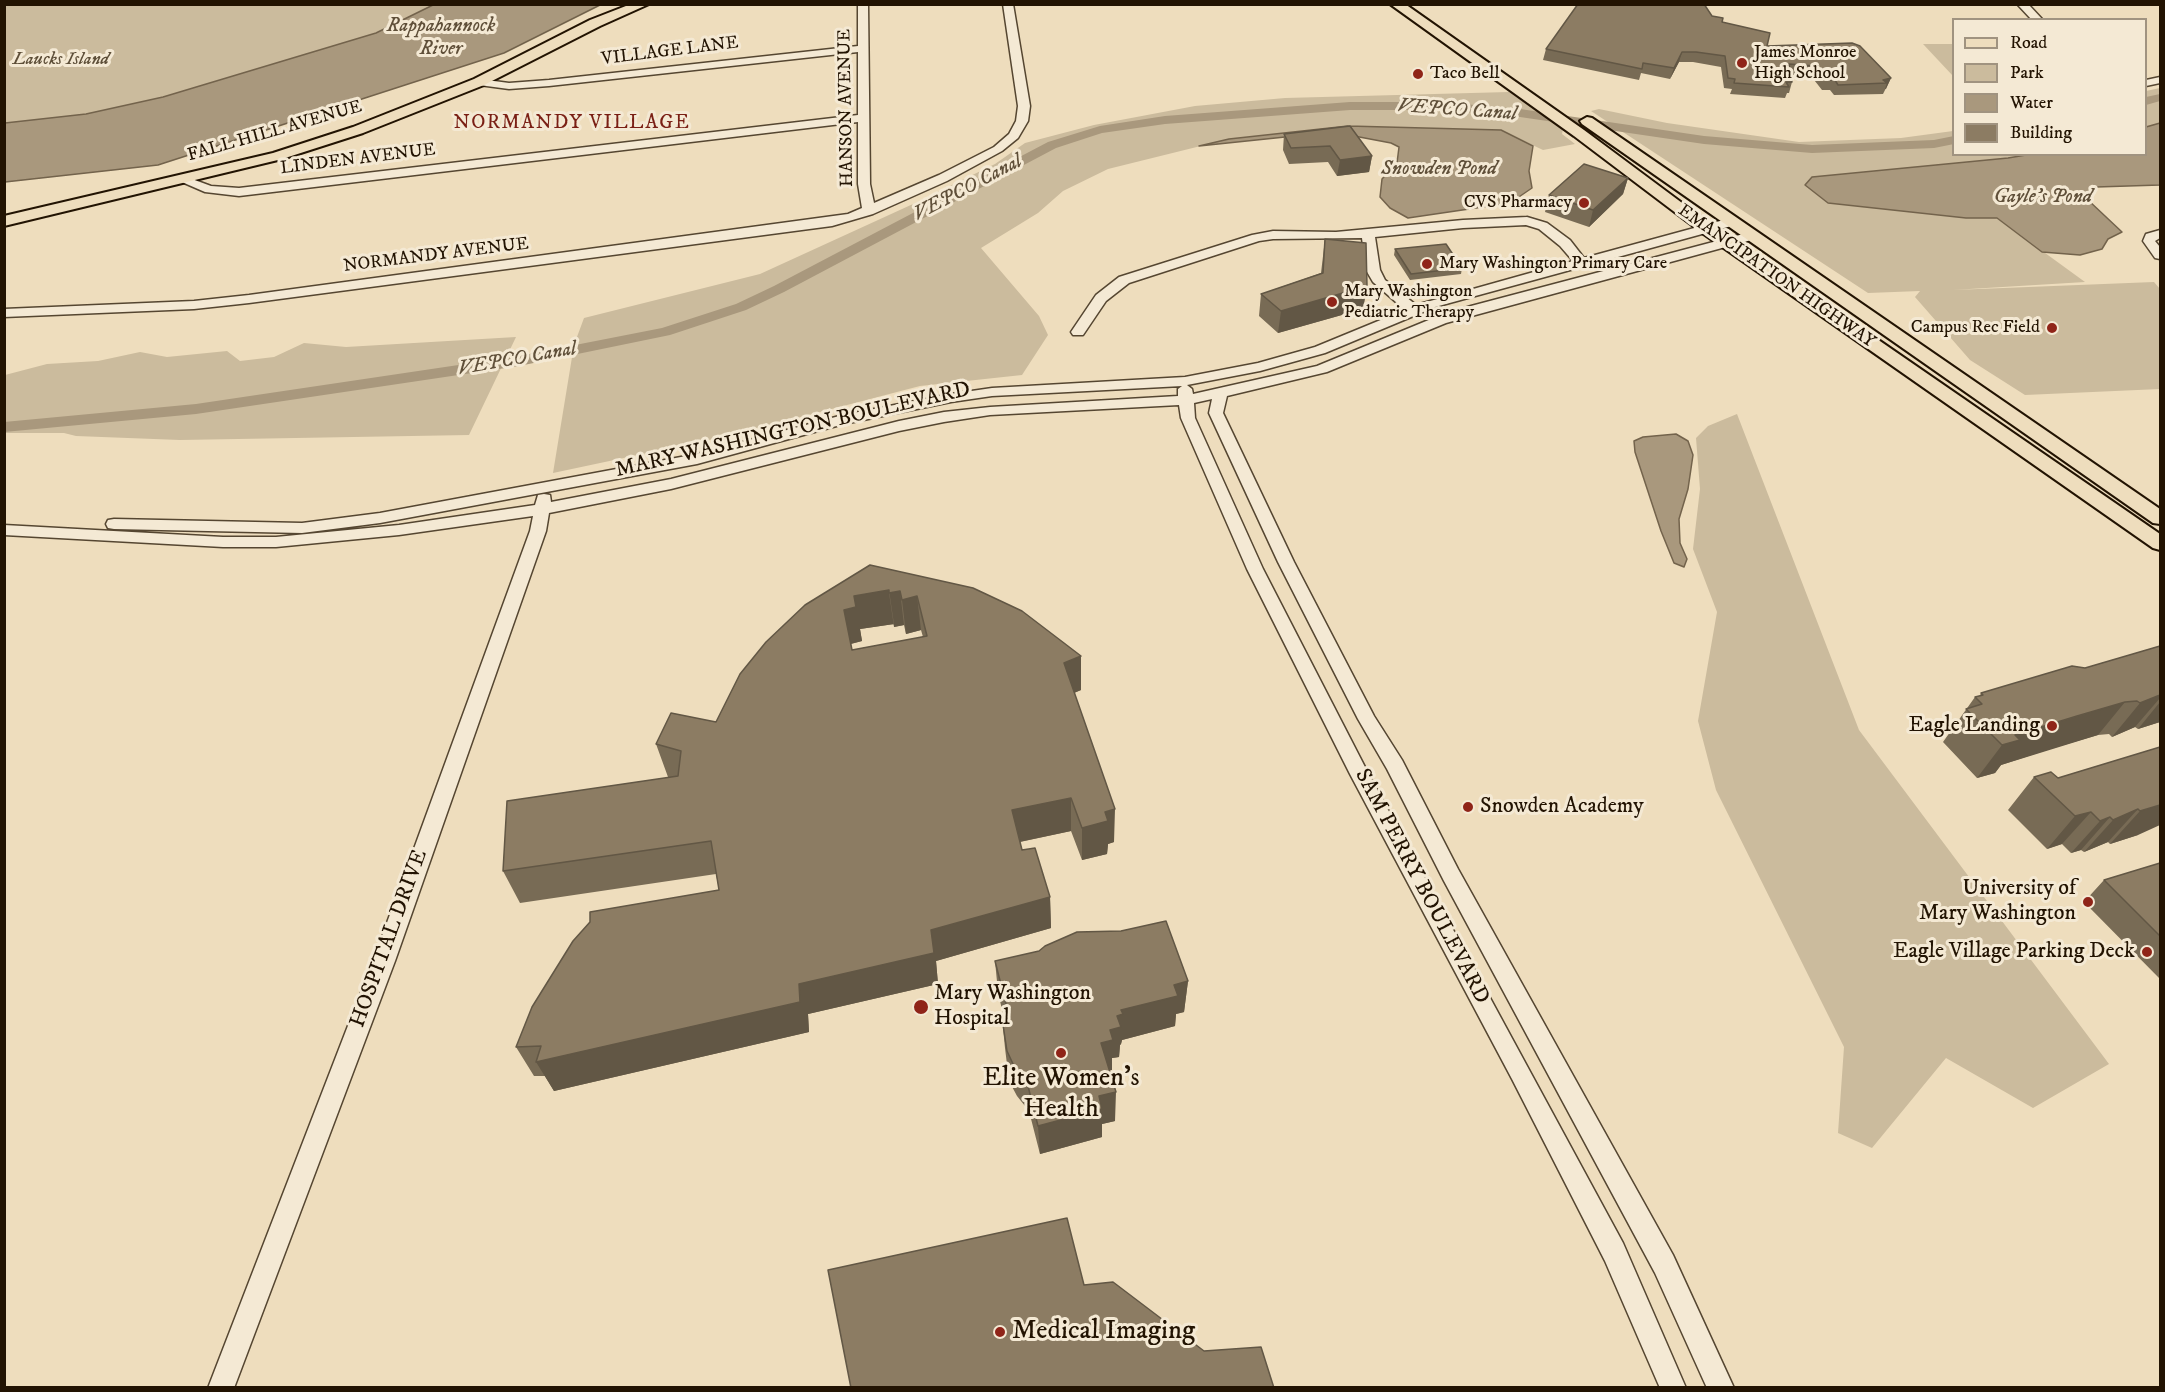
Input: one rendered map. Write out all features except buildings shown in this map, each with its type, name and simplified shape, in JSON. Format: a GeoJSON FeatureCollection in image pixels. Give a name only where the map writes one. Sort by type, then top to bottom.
{"type":"FeatureCollection","features":[{"type":"Feature","properties":{"kind":"main road","name":"FALL HILL AVENUE"},"geometry":{"type":"LineString","coordinates":[[4,221],[182,179],[316,144],[388,119],[479,82],[595,22],[643,4]]}},
{"type":"Feature","properties":{"kind":"main road","name":"EMANCIPATION HIGHWAY"},"geometry":{"type":"LineString","coordinates":[[1396,4],[1533,99],[1707,229],[2160,543]]}},
{"type":"Feature","properties":{"kind":"main road"},"geometry":{"type":"LineString","coordinates":[[1417,4],[1524,77]]}},
{"type":"Feature","properties":{"kind":"main road","name":"EMANCIPATION HIGHWAY"},"geometry":{"type":"LineString","coordinates":[[1558,100],[2160,518]]}},
{"type":"Feature","properties":{"kind":"street","name":"HANSON AVENUE"},"geometry":{"type":"LineString","coordinates":[[863,4],[862,118],[864,184],[869,211]]}},
{"type":"Feature","properties":{"kind":"street","name":"NORMANDY AVENUE"},"geometry":{"type":"LineString","coordinates":[[4,313],[194,305],[249,299],[832,222],[869,211],[998,149],[1020,128],[1023,97],[1008,4]]}},
{"type":"Feature","properties":{"kind":"street"},"geometry":{"type":"LineString","coordinates":[[2022,4],[2036,18]]}},
{"type":"Feature","properties":{"kind":"street","name":"VILLAGE LANE"},"geometry":{"type":"LineString","coordinates":[[479,82],[509,86],[549,83],[864,48]]}},
{"type":"Feature","properties":{"kind":"street","name":"LINDEN AVENUE"},"geometry":{"type":"LineString","coordinates":[[182,179],[208,189],[239,192],[862,118]]}},
{"type":"Feature","properties":{"kind":"street"},"geometry":{"type":"LineString","coordinates":[[1078,332],[1101,298],[1113,286],[1146,271],[1265,236],[1368,234],[1463,224],[1527,221],[1543,226],[1565,243],[1581,263]]}},
{"type":"Feature","properties":{"kind":"street","name":"MARY WASHINGTON BOULEVARD"},"geometry":{"type":"LineString","coordinates":[[4,530],[223,542],[276,542],[368,534],[544,498],[843,420],[951,398],[992,392],[1185,381],[1260,367],[1320,350],[1413,310],[1475,290],[1731,222]]}},
{"type":"Feature","properties":{"kind":"street"},"geometry":{"type":"LineString","coordinates":[[1368,234],[1373,270],[1380,282],[1413,310]]}},
{"type":"Feature","properties":{"kind":"street"},"geometry":{"type":"LineString","coordinates":[[2160,234],[2151,237],[2149,241],[2160,255]]}},
{"type":"Feature","properties":{"kind":"street","name":"MARY WASHINGTON BOULEVARD"},"geometry":{"type":"LineString","coordinates":[[4,519],[237,528],[302,528],[671,484],[944,417],[990,411],[1089,408],[1186,400],[1220,393],[1322,369],[1441,320],[1476,309],[1751,236]]}},
{"type":"Feature","properties":{"kind":"street","name":"SAM PERRY BOULEVARD"},"geometry":{"type":"LineString","coordinates":[[1185,381],[1188,418],[1255,569],[1359,774],[1614,1252],[1673,1388]]}},
{"type":"Feature","properties":{"kind":"street","name":"SAM PERRY BOULEVARD"},"geometry":{"type":"LineString","coordinates":[[1220,393],[1216,413],[1286,562],[1367,719],[1395,765],[1451,876],[1664,1264],[1721,1388]]}},
{"type":"Feature","properties":{"kind":"street","name":"HOSPITAL DRIVE"},"geometry":{"type":"LineString","coordinates":[[221,1388],[384,961],[538,531],[544,498]]}},
{"type":"Feature","properties":{"kind":"green space","name":"Laucks Island"},"geometry":{"type":"Polygon","coordinates":[[[4,5],[433,5],[376,33],[163,97],[86,114],[5,123],[4,5]]]}},
{"type":"Feature","properties":{"kind":"green space"},"geometry":{"type":"Polygon","coordinates":[[[1923,44],[1952,44],[1952,75],[1923,44]]]}},
{"type":"Feature","properties":{"kind":"green space"},"geometry":{"type":"Polygon","coordinates":[[[2160,88],[2160,123],[2147,127],[2147,91],[2160,88]]]}},
{"type":"Feature","properties":{"kind":"green space"},"geometry":{"type":"Polygon","coordinates":[[[1509,92],[1563,129],[1562,134],[1575,144],[1543,150],[1501,130],[1348,126],[1229,139],[1108,169],[1063,191],[1038,213],[981,248],[1039,316],[1048,335],[1022,375],[920,386],[732,435],[553,473],[574,345],[584,318],[760,274],[995,164],[1025,143],[1094,125],[1195,106],[1285,98],[1509,92]]]}},
{"type":"Feature","properties":{"kind":"green space"},"geometry":{"type":"Polygon","coordinates":[[[1599,109],[1667,123],[1799,142],[1901,138],[1952,131],[1952,156],[2022,156],[1828,203],[1966,218],[1997,218],[2085,282],[1953,290],[2154,282],[2160,289],[2160,389],[2025,395],[1970,360],[1915,297],[1920,291],[1868,293],[1591,111],[1599,109]]]}},
{"type":"Feature","properties":{"kind":"green space"},"geometry":{"type":"Polygon","coordinates":[[[516,337],[469,435],[180,440],[76,436],[64,433],[5,433],[5,375],[47,364],[98,361],[140,352],[167,357],[227,351],[240,361],[274,357],[304,343],[346,347],[516,337]]]}},
{"type":"Feature","properties":{"kind":"green space"},"geometry":{"type":"Polygon","coordinates":[[[1737,414],[1859,730],[2109,1064],[2033,1108],[1946,1058],[1872,1148],[1838,1133],[1844,1047],[1716,790],[1698,721],[1717,612],[1693,549],[1700,489],[1696,438],[1708,426],[1737,414]]]}},
{"type":"Feature","properties":{"kind":"water","name":"Rappahannock River"},"geometry":{"type":"Polygon","coordinates":[[[433,5],[600,5],[504,53],[158,165],[5,182],[5,123],[86,114],[163,97],[376,33],[433,5]]]}},
{"type":"Feature","properties":{"kind":"water","name":"Gayle's Pond"},"geometry":{"type":"Polygon","coordinates":[[[2160,123],[2160,185],[2096,187],[2088,193],[2088,200],[2122,232],[2108,239],[2102,249],[2080,255],[2042,252],[1997,218],[1966,218],[1828,203],[1805,185],[1812,177],[2020,156],[2147,156],[2147,127],[2160,123]]]}},
{"type":"Feature","properties":{"kind":"water","name":"Snowden Pond"},"geometry":{"type":"Polygon","coordinates":[[[1348,126],[1501,130],[1533,146],[1529,171],[1532,188],[1510,203],[1408,218],[1390,208],[1380,197],[1382,179],[1397,163],[1399,147],[1391,143],[1333,132],[1199,146],[1229,139],[1348,126]]]}},
{"type":"Feature","properties":{"kind":"water"},"geometry":{"type":"Polygon","coordinates":[[[1676,434],[1688,441],[1693,455],[1688,489],[1679,519],[1680,543],[1687,559],[1684,567],[1674,563],[1661,531],[1635,452],[1634,441],[1643,437],[1676,434]]]}},
{"type":"Feature","properties":{"kind":"waterway","name":"VEPCO Canal"},"geometry":{"type":"LineString","coordinates":[[2147,101],[2160,98]]}},
{"type":"Feature","properties":{"kind":"waterway","name":"VEPCO Canal"},"geometry":{"type":"LineString","coordinates":[[4,427],[196,409],[519,361],[665,332],[741,307],[779,289],[1052,145],[1100,130],[1165,120],[1350,106],[1441,106],[1520,113],[1704,140],[1812,149],[1934,144],[1952,140]]}},
{"type":"Feature","properties":{"kind":"place","name":"James Monroe High School"},"geometry":{"type":"Point","coordinates":[1742,63]}},
{"type":"Feature","properties":{"kind":"place","name":"Taco Bell"},"geometry":{"type":"Point","coordinates":[1418,74]}},
{"type":"Feature","properties":{"kind":"place","name":"CVS Pharmacy"},"geometry":{"type":"Point","coordinates":[1584,203]}},
{"type":"Feature","properties":{"kind":"place","name":"Mary Washington Primary Care"},"geometry":{"type":"Point","coordinates":[1427,264]}},
{"type":"Feature","properties":{"kind":"place","name":"Mary Washington Pediatric Therapy"},"geometry":{"type":"Point","coordinates":[1332,302]}},
{"type":"Feature","properties":{"kind":"place","name":"Campus Rec Field"},"geometry":{"type":"Point","coordinates":[2052,328]}},
{"type":"Feature","properties":{"kind":"place","name":"Eagle Landing"},"geometry":{"type":"Point","coordinates":[2052,726]}},
{"type":"Feature","properties":{"kind":"place","name":"Snowden Academy"},"geometry":{"type":"Point","coordinates":[1468,807]}},
{"type":"Feature","properties":{"kind":"place","name":"University of Mary Washington"},"geometry":{"type":"Point","coordinates":[2088,902]}},
{"type":"Feature","properties":{"kind":"place","name":"Eagle Village Parking Deck"},"geometry":{"type":"Point","coordinates":[2147,952]}},
{"type":"Feature","properties":{"kind":"place","name":"Mary Washington Hospital"},"geometry":{"type":"Point","coordinates":[921,1007]}},
{"type":"Feature","properties":{"kind":"place","name":"Elite Women's Health"},"geometry":{"type":"Point","coordinates":[1061,1053]}},
{"type":"Feature","properties":{"kind":"place","name":"Medical Imaging"},"geometry":{"type":"Point","coordinates":[1000,1332]}},
{"type":"Feature","properties":{"kind":"district","name":"NORMANDY VILLAGE"},"geometry":{"type":"Point","coordinates":[572,124]}}]}
